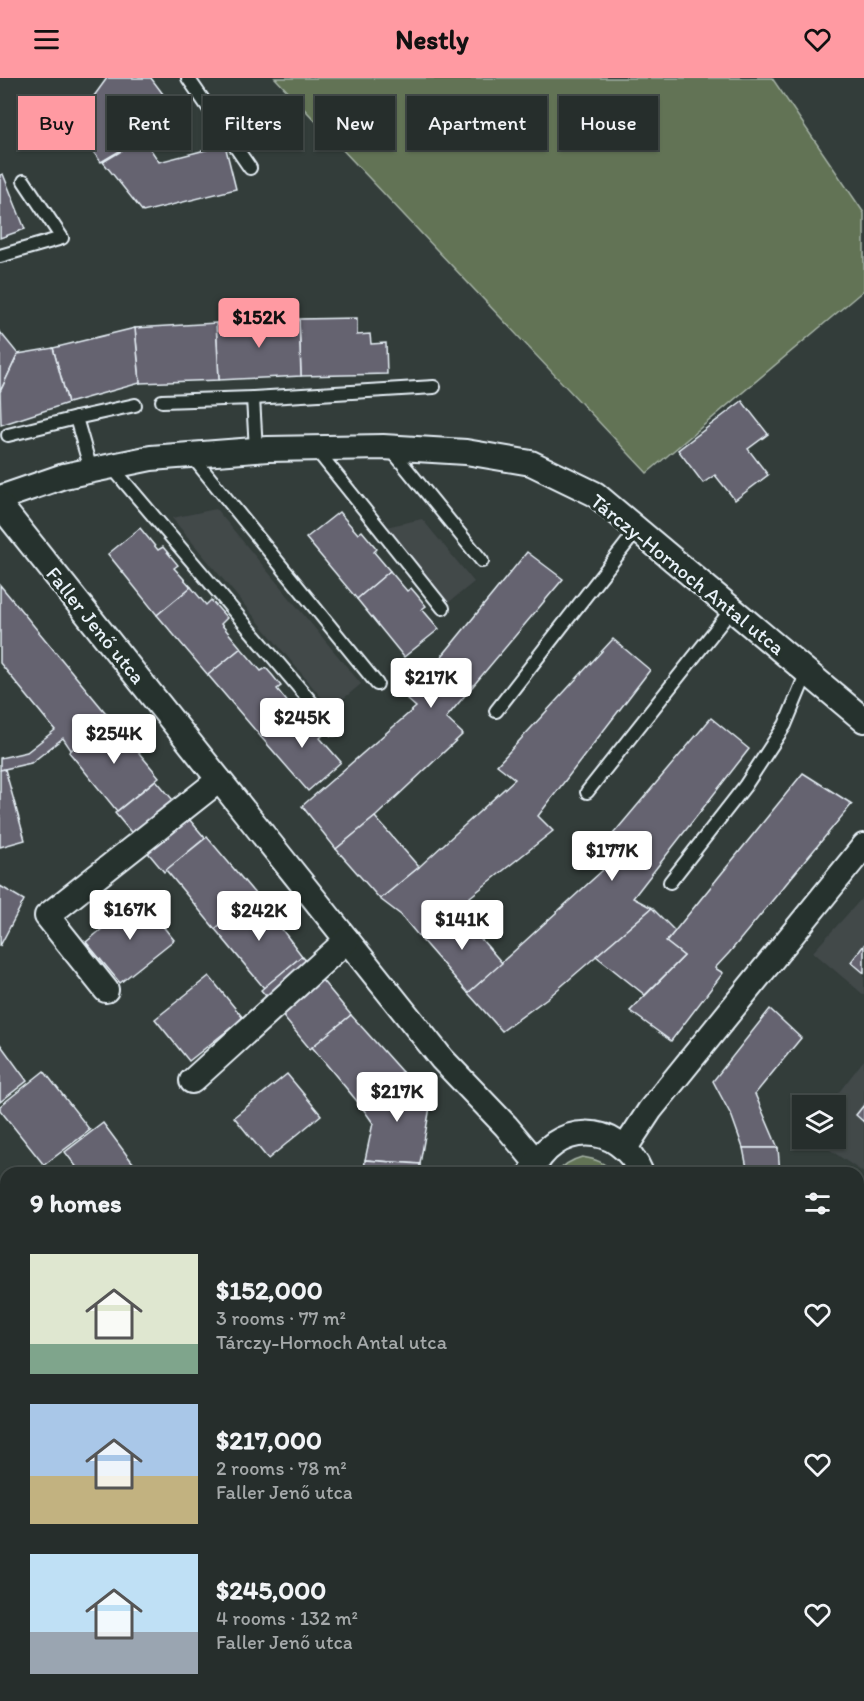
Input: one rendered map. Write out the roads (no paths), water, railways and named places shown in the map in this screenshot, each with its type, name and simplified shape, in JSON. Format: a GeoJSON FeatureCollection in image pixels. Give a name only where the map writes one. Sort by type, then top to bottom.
{"type":"FeatureCollection","features":[{"type":"Feature","properties":{"kind":"street","name":"Tárczy-Hornoch Antal utca"},"geometry":{"type":"LineString","coordinates":[[0,498],[64,476],[151,458],[256,450],[390,448],[466,452],[531,463],[595,494],[864,720]]}},
{"type":"Feature","properties":{"kind":"street","name":"Faller Jenő utca"},"geometry":{"type":"LineString","coordinates":[[0,505],[442,1059],[506,1126],[533,1167]]}},
{"type":"Feature","properties":{"kind":"street"},"geometry":{"type":"LineString","coordinates":[[106,990],[47,916],[219,780]]}},
{"type":"Feature","properties":{"kind":"street"},"geometry":{"type":"LineString","coordinates":[[625,1148],[650,1110],[864,846]]}},
{"type":"Feature","properties":{"kind":"street"},"geometry":{"type":"LineString","coordinates":[[192,1081],[347,940]]}},
{"type":"Feature","properties":{"kind":"street"},"geometry":{"type":"LineString","coordinates":[[533,1167],[547,1148],[561,1138],[577,1134],[594,1134],[611,1138],[625,1148],[638,1167]]}},
{"type":"Feature","properties":{"kind":"lane"},"geometry":{"type":"LineString","coordinates":[[188,78],[250,168]]}},
{"type":"Feature","properties":{"kind":"lane"},"geometry":{"type":"LineString","coordinates":[[0,256],[62,238],[24,181]]}},
{"type":"Feature","properties":{"kind":"lane"},"geometry":{"type":"LineString","coordinates":[[162,401],[434,387]]}},
{"type":"Feature","properties":{"kind":"lane"},"geometry":{"type":"LineString","coordinates":[[253,398],[256,450]]}},
{"type":"Feature","properties":{"kind":"lane"},"geometry":{"type":"LineString","coordinates":[[8,435],[135,405]]}},
{"type":"Feature","properties":{"kind":"lane"},"geometry":{"type":"LineString","coordinates":[[76,418],[101,468],[334,729]]}},
{"type":"Feature","properties":{"kind":"lane"},"geometry":{"type":"LineString","coordinates":[[315,448],[443,608]]}},
{"type":"Feature","properties":{"kind":"lane"},"geometry":{"type":"LineString","coordinates":[[390,448],[483,561]]}},
{"type":"Feature","properties":{"kind":"lane"},"geometry":{"type":"LineString","coordinates":[[190,455],[377,684]]}},
{"type":"Feature","properties":{"kind":"lane"},"geometry":{"type":"LineString","coordinates":[[496,711],[637,530]]}},
{"type":"Feature","properties":{"kind":"lane"},"geometry":{"type":"LineString","coordinates":[[587,792],[732,609]]}},
{"type":"Feature","properties":{"kind":"lane"},"geometry":{"type":"LineString","coordinates":[[670,882],[745,786],[785,725],[807,672]]}}]}
